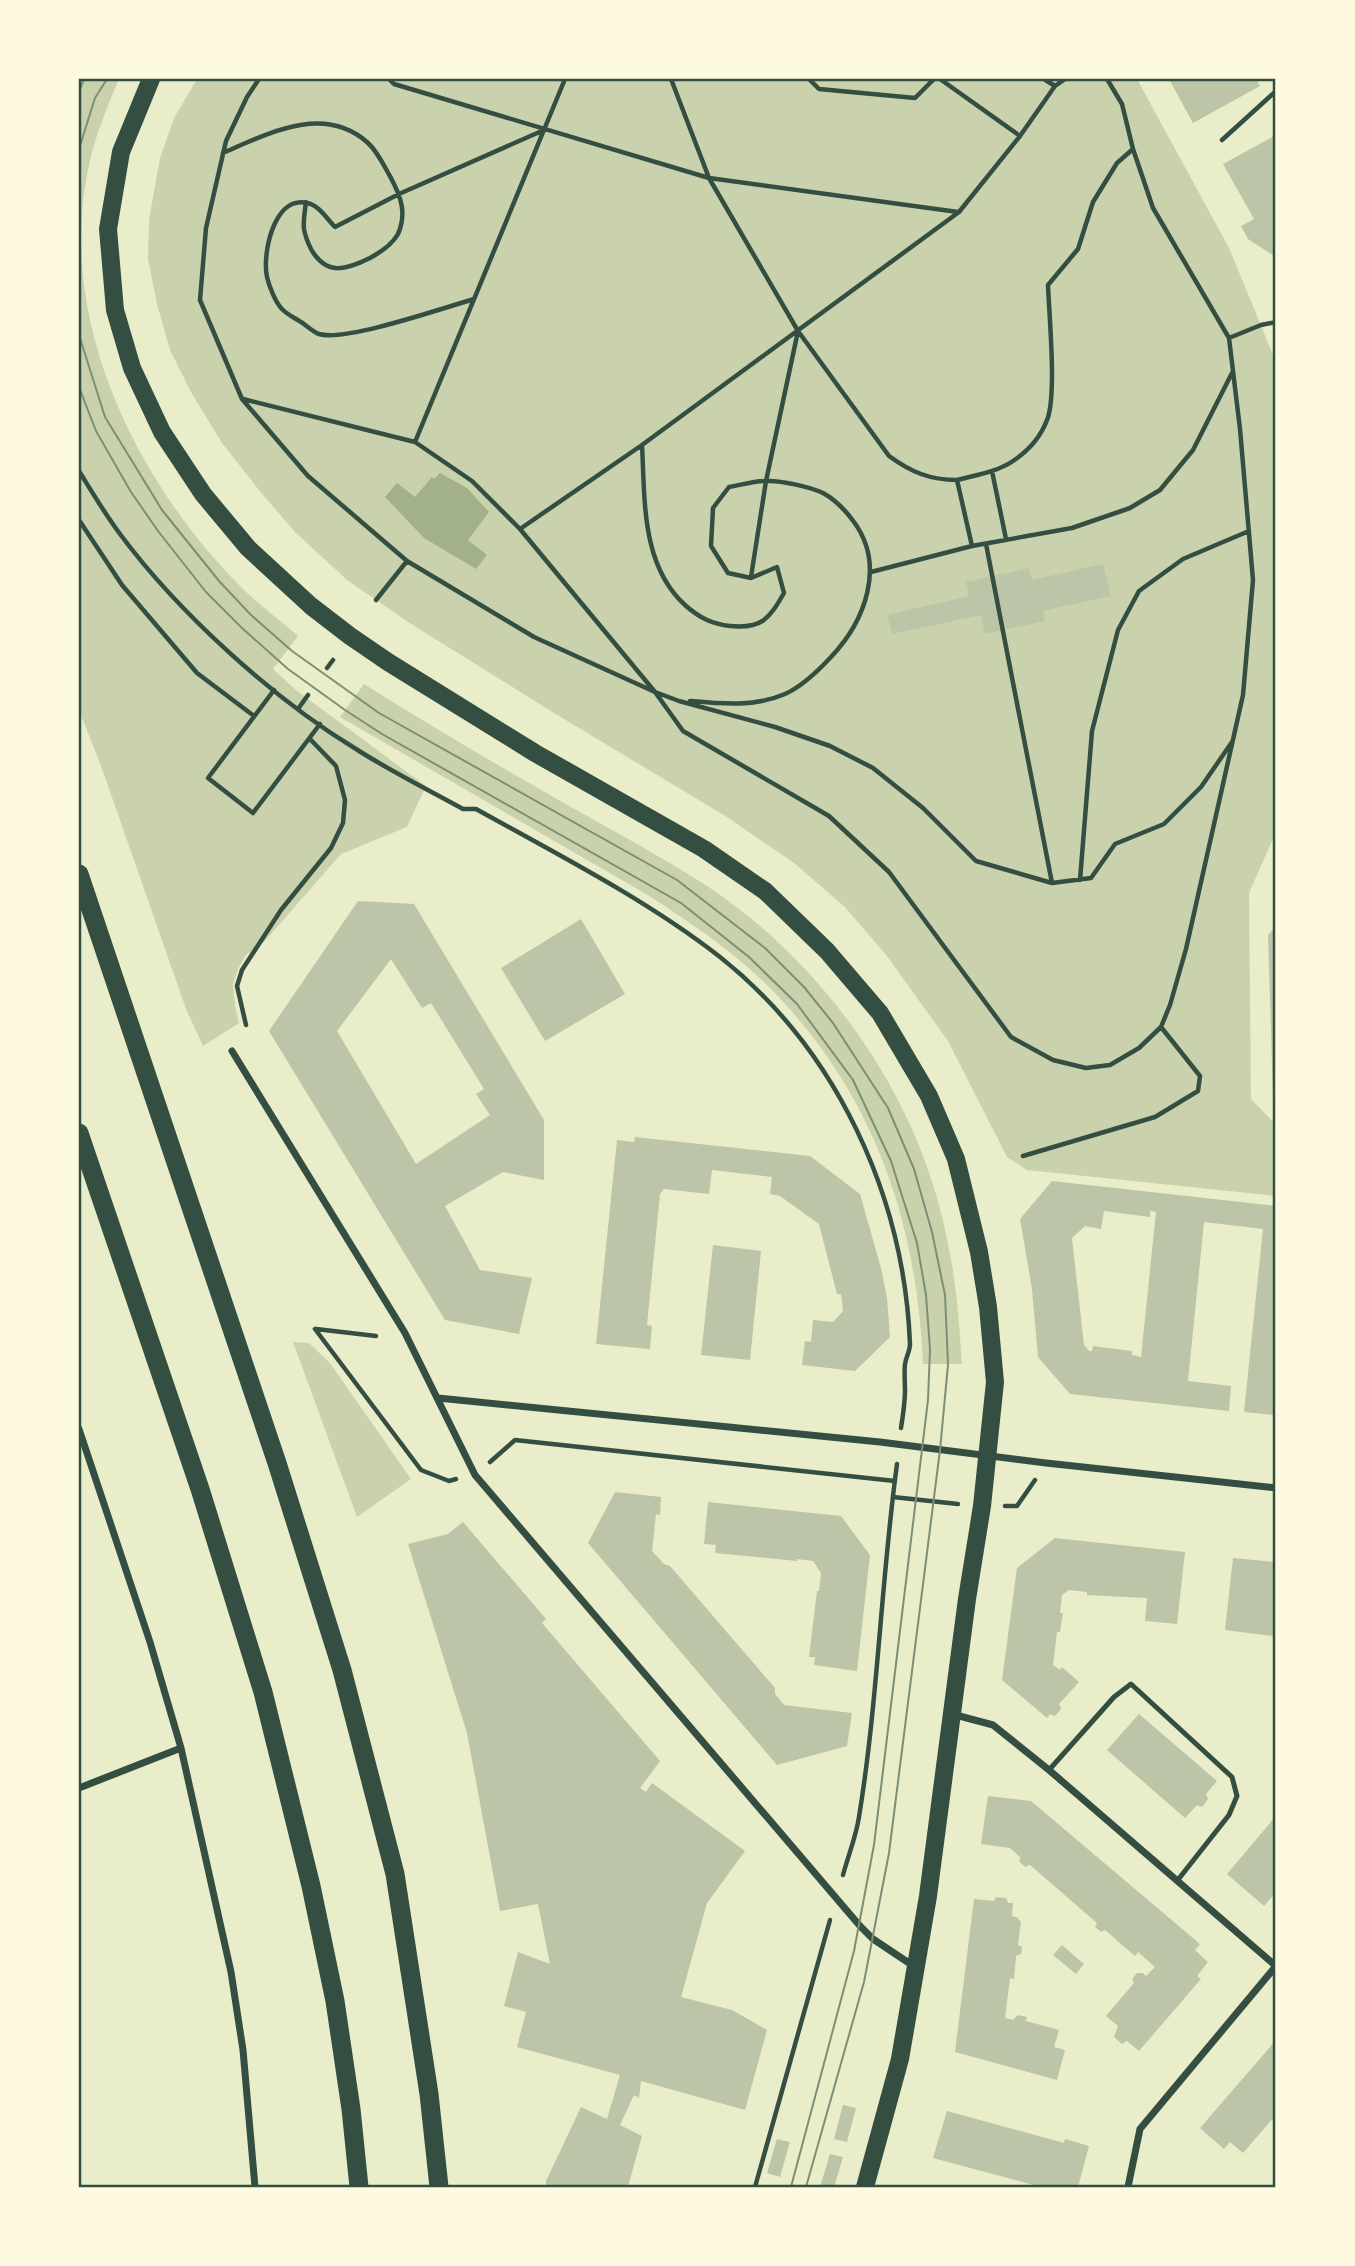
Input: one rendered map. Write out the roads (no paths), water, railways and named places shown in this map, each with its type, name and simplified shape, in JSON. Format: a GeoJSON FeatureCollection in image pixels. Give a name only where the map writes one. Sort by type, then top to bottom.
{"type":"FeatureCollection","features":[{"type":"Feature","properties":{"kind":"highway"},"geometry":{"type":"LineString","coordinates":[[79,874],[281,1476],[342,1670],[395,1874],[429,2094],[439,2187]]}},
{"type":"Feature","properties":{"kind":"highway"},"geometry":{"type":"LineString","coordinates":[[79,1133],[200,1489],[263,1692],[311,1886],[335,2001],[359,2187]]}},
{"type":"Feature","properties":{"kind":"main road"},"geometry":{"type":"LineString","coordinates":[[152,79],[121,152],[108,229],[115,310],[132,368],[162,432],[203,494],[248,548],[312,606],[388,662],[535,753],[704,849],[765,891],[827,951],[880,1013],[929,1096],[956,1158],[981,1266],[995,1382],[982,1506],[951,1714],[928,1896],[900,2059],[865,2187]]}},
{"type":"Feature","properties":{"kind":"street"},"geometry":{"type":"LineString","coordinates":[[232,1051],[405,1334],[475,1475],[836,1899],[873,1939],[916,1968]]}},
{"type":"Feature","properties":{"kind":"street"},"geometry":{"type":"LineString","coordinates":[[438,1398],[880,1442],[1276,1488]]}},
{"type":"Feature","properties":{"kind":"street"},"geometry":{"type":"LineString","coordinates":[[79,1429],[150,1642],[181,1748],[231,1972],[243,2050],[255,2187]]}},
{"type":"Feature","properties":{"kind":"street"},"geometry":{"type":"LineString","coordinates":[[951,1714],[993,1725],[1276,1966],[1140,2129],[1128,2187]]}},
{"type":"Feature","properties":{"kind":"street"},"geometry":{"type":"LineString","coordinates":[[79,1788],[181,1748]]}},
{"type":"Feature","properties":{"kind":"lane"},"geometry":{"type":"LineString","coordinates":[[1049,1770],[1114,1697],[1131,1684],[1232,1777],[1237,1796],[1229,1815],[1177,1881]]}},
{"type":"Feature","properties":{"kind":"tram line"},"geometry":{"type":"LineString","coordinates":[[79,92],[84,79]]}},
{"type":"Feature","properties":{"kind":"tram line"},"geometry":{"type":"LineString","coordinates":[[79,149],[95,98],[107,79]]}},
{"type":"Feature","properties":{"kind":"tram line"},"geometry":{"type":"LineString","coordinates":[[79,335],[105,417],[162,510],[219,581],[251,615],[292,651],[379,713],[677,880],[765,948],[804,987],[833,1023],[888,1108],[914,1169],[932,1232],[945,1295],[948,1365],[940,1450],[889,1853],[864,1982],[806,2187]]}},
{"type":"Feature","properties":{"kind":"tram line"},"geometry":{"type":"LineString","coordinates":[[79,387],[96,431],[131,492],[206,592],[243,629],[288,669],[382,734],[681,903],[749,957],[797,1004],[853,1080],[891,1161],[917,1243],[926,1295],[930,1349],[928,1400],[874,1845],[854,1951],[791,2187]]}}]}
